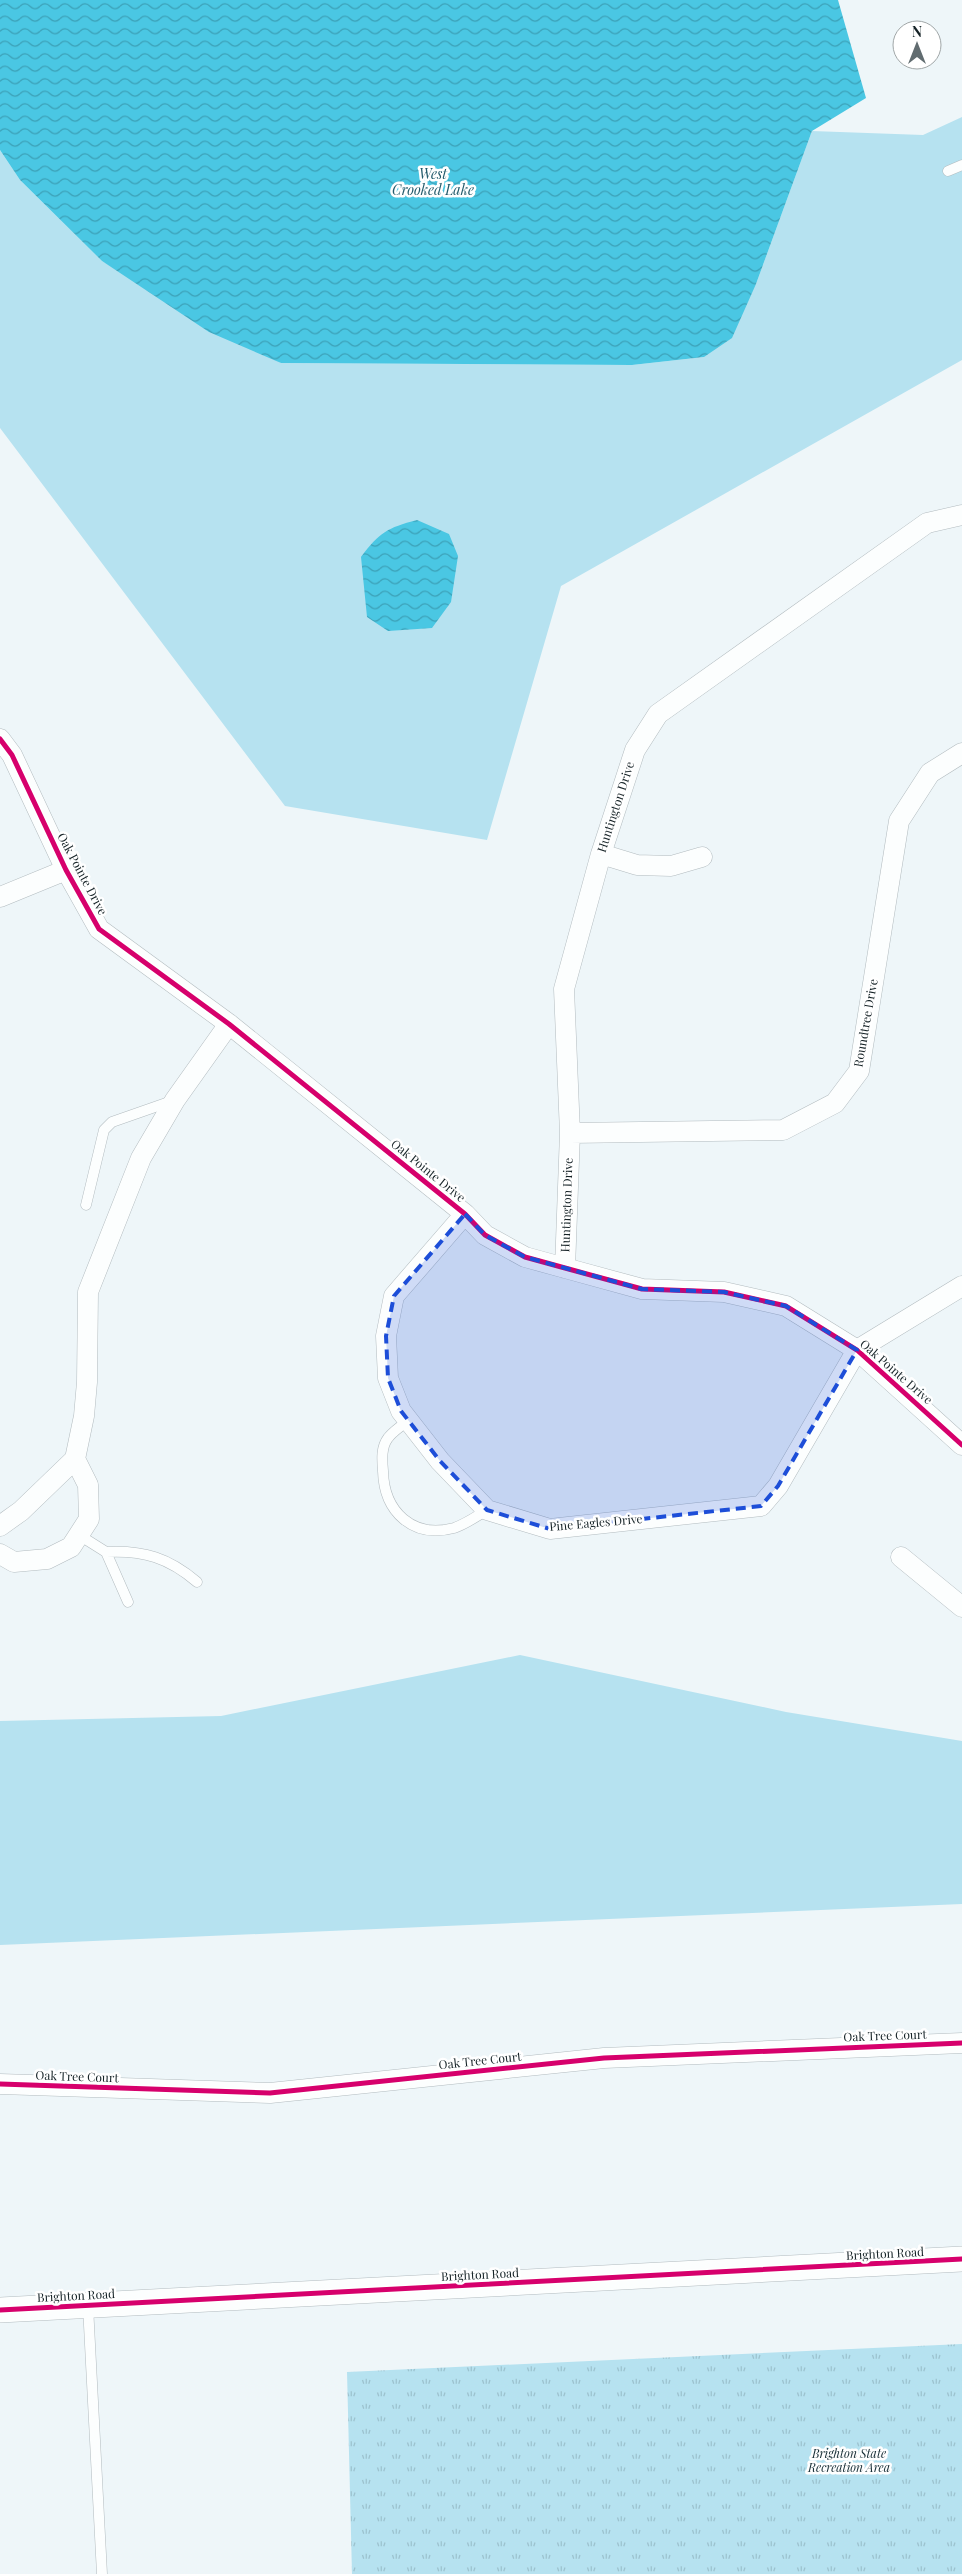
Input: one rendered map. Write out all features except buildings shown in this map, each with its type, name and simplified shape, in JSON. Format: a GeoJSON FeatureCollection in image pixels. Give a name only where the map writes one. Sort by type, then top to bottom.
{"type":"FeatureCollection","features":[{"type":"Feature","properties":{"kind":"street","name":"Huntington Drive"},"geometry":{"type":"LineString","coordinates":[[565,1268],[570,1133],[564,989],[601,854],[635,750],[658,714],[927,523],[962,515]]}},
{"type":"Feature","properties":{"kind":"street","name":"Oak Pointe Drive"},"geometry":{"type":"LineString","coordinates":[[0,739],[12,754],[66,870],[99,929],[229,1024],[465,1214],[485,1235],[526,1257],[642,1289],[724,1292],[786,1306],[858,1350],[962,1445]]}},
{"type":"Feature","properties":{"kind":"street","name":"Roundtree Drive"},"geometry":{"type":"LineString","coordinates":[[570,1133],[783,1130],[835,1103],[859,1071],[899,821],[930,773],[962,753]]}},
{"type":"Feature","properties":{"kind":"street"},"geometry":{"type":"LineString","coordinates":[[601,854],[638,865],[671,866],[702,857]]}},
{"type":"Feature","properties":{"kind":"street"},"geometry":{"type":"LineString","coordinates":[[0,898],[66,870]]}},
{"type":"Feature","properties":{"kind":"street"},"geometry":{"type":"LineString","coordinates":[[0,1526],[22,1511],[75,1459],[84,1416],[87,1382],[88,1292],[140,1158],[175,1100],[229,1024]]}},
{"type":"Feature","properties":{"kind":"street","name":"Pine Eagles Drive"},"geometry":{"type":"LineString","coordinates":[[465,1214],[394,1296],[386,1336],[388,1378],[401,1412],[440,1461],[488,1510],[550,1529],[761,1506],[778,1486],[858,1350]]}},
{"type":"Feature","properties":{"kind":"street"},"geometry":{"type":"LineString","coordinates":[[858,1350],[962,1286]]}},
{"type":"Feature","properties":{"kind":"street"},"geometry":{"type":"LineString","coordinates":[[0,1554],[14,1562],[47,1559],[71,1547],[89,1519],[88,1485],[75,1459]]}},
{"type":"Feature","properties":{"kind":"street"},"geometry":{"type":"LineString","coordinates":[[901,1557],[962,1607]]}},
{"type":"Feature","properties":{"kind":"street","name":"Oak Tree Court"},"geometry":{"type":"LineString","coordinates":[[0,2084],[270,2093],[604,2058],[962,2043]]}},
{"type":"Feature","properties":{"kind":"street","name":"Brighton Road"},"geometry":{"type":"LineString","coordinates":[[0,2310],[962,2260]]}},
{"type":"Feature","properties":{"kind":"lane"},"geometry":{"type":"LineString","coordinates":[[948,171],[962,165]]}},
{"type":"Feature","properties":{"kind":"lane"},"geometry":{"type":"LineString","coordinates":[[86,1205],[104,1130],[112,1122],[175,1100]]}},
{"type":"Feature","properties":{"kind":"lane"},"geometry":{"type":"LineString","coordinates":[[408,1420],[387,1438],[382,1454],[383,1476],[388,1499],[400,1518],[410,1526],[429,1530],[452,1528],[488,1510]]}},
{"type":"Feature","properties":{"kind":"lane"},"geometry":{"type":"LineString","coordinates":[[79,1535],[106,1552],[128,1602]]}},
{"type":"Feature","properties":{"kind":"lane"},"geometry":{"type":"LineString","coordinates":[[106,1552],[120,1551],[154,1556],[172,1563],[197,1582]]}},
{"type":"Feature","properties":{"kind":"lane"},"geometry":{"type":"LineString","coordinates":[[88,2306],[102,2574]]}},
{"type":"Feature","properties":{"kind":"highlighted area"},"geometry":{"type":"Polygon","coordinates":[[[465,1214],[485,1235],[525,1257],[642,1289],[724,1292],[786,1306],[857,1350],[778,1486],[761,1506],[550,1529],[487,1510],[440,1461],[401,1411],[388,1378],[386,1336],[394,1296],[465,1214]]]}},
{"type":"Feature","properties":{"kind":"green space"},"geometry":{"type":"Polygon","coordinates":[[[962,117],[962,360],[561,586],[487,840],[285,806],[0,428],[0,150],[20,180],[102,261],[281,363],[632,365],[704,357],[756,284],[812,131],[923,135],[962,117]]]}},
{"type":"Feature","properties":{"kind":"green space"},"geometry":{"type":"Polygon","coordinates":[[[520,1655],[786,1712],[962,1741],[962,1904],[0,1945],[0,1721],[221,1716],[520,1655]]]}},
{"type":"Feature","properties":{"kind":"green space","name":"Brighton State Recreation Area"},"geometry":{"type":"Polygon","coordinates":[[[962,2344],[962,2574],[352,2574],[347,2372],[962,2344]]]}},
{"type":"Feature","properties":{"kind":"water","name":"West Crooked Lake"},"geometry":{"type":"Polygon","coordinates":[[[0,0],[838,0],[866,98],[812,131],[756,284],[732,338],[704,357],[632,365],[281,363],[209,332],[102,261],[20,180],[0,150],[0,0]]]}},
{"type":"Feature","properties":{"kind":"water"},"geometry":{"type":"Polygon","coordinates":[[[417,520],[449,534],[458,556],[451,602],[432,628],[388,631],[367,617],[361,557],[379,536],[385,532],[417,520]]]}},
{"type":"Feature","properties":{"kind":"cycle path"},"geometry":{"type":"LineString","coordinates":[[0,739],[12,755],[66,870],[99,929],[229,1024],[465,1214],[485,1235],[525,1257],[642,1289],[724,1292],[786,1306],[857,1350],[962,1445]]}},
{"type":"Feature","properties":{"kind":"cycle path"},"geometry":{"type":"LineString","coordinates":[[0,2084],[270,2093],[604,2058],[962,2043]]}},
{"type":"Feature","properties":{"kind":"cycle path"},"geometry":{"type":"LineString","coordinates":[[0,2310],[962,2259]]}}]}
